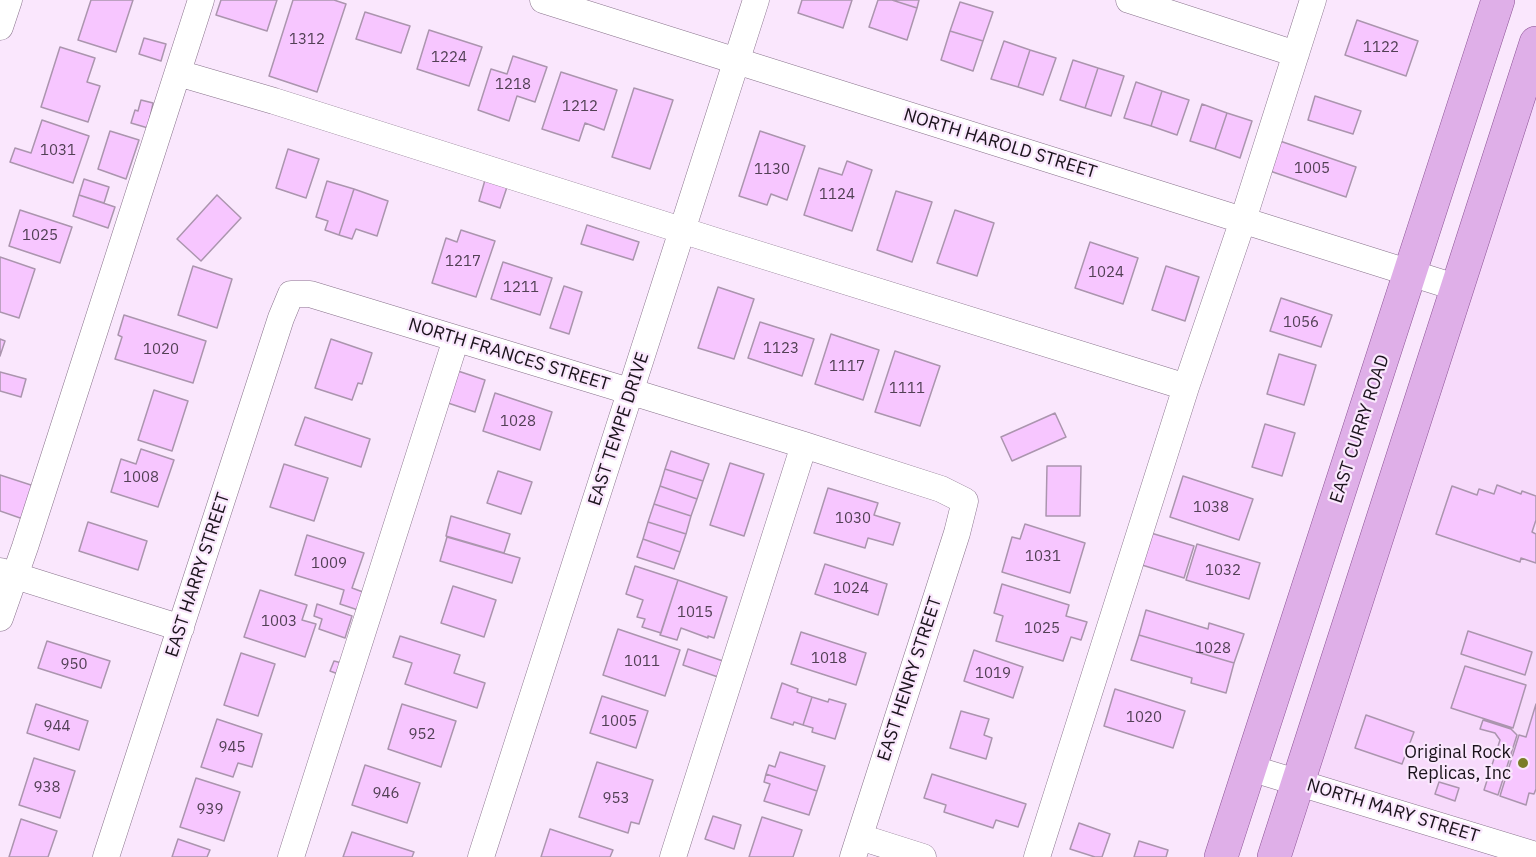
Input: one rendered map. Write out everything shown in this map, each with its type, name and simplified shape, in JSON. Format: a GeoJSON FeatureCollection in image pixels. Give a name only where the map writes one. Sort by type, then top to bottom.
{"type":"FeatureCollection","features":[{"type":"Feature","properties":{"kind":"main road","name":"EAST CURRY ROAD"},"geometry":{"type":"LineString","coordinates":[[1221,857],[1498,0]]}},
{"type":"Feature","properties":{"kind":"main road"},"geometry":{"type":"LineString","coordinates":[[1274,857],[1536,43]]}},
{"type":"Feature","properties":{"kind":"street"},"geometry":{"type":"LineString","coordinates":[[0,27],[9,0]]}},
{"type":"Feature","properties":{"kind":"street"},"geometry":{"type":"LineString","coordinates":[[0,618],[7,574],[201,0]]}},
{"type":"Feature","properties":{"kind":"street","name":"NORTH HAROLD STREET"},"geometry":{"type":"LineString","coordinates":[[543,0],[1458,288]]}},
{"type":"Feature","properties":{"kind":"street","name":"EAST TEMPE DRIVE"},"geometry":{"type":"LineString","coordinates":[[482,857],[756,0]]}},
{"type":"Feature","properties":{"kind":"street"},"geometry":{"type":"LineString","coordinates":[[1129,0],[1296,54]]}},
{"type":"Feature","properties":{"kind":"street"},"geometry":{"type":"LineString","coordinates":[[1037,857],[1186,387],[1243,220],[1313,0]]}},
{"type":"Feature","properties":{"kind":"street"},"geometry":{"type":"LineString","coordinates":[[178,73],[1186,387]]}},
{"type":"Feature","properties":{"kind":"street","name":"NORTH FRANCES STREET"},"geometry":{"type":"LineString","coordinates":[[291,294],[310,294],[632,392],[940,489],[965,501]]}},
{"type":"Feature","properties":{"kind":"street","name":"EAST HARRY STREET"},"geometry":{"type":"LineString","coordinates":[[106,857],[281,318],[291,294]]}},
{"type":"Feature","properties":{"kind":"street"},"geometry":{"type":"LineString","coordinates":[[291,857],[456,339]]}},
{"type":"Feature","properties":{"kind":"street"},"geometry":{"type":"LineString","coordinates":[[673,857],[804,445]]}},
{"type":"Feature","properties":{"kind":"street","name":"EAST HENRY STREET"},"geometry":{"type":"LineString","coordinates":[[856,847],[957,533],[965,501]]}},
{"type":"Feature","properties":{"kind":"street"},"geometry":{"type":"LineString","coordinates":[[7,574],[181,628]]}},
{"type":"Feature","properties":{"kind":"street","name":"NORTH MARY STREET"},"geometry":{"type":"LineString","coordinates":[[1250,768],[1536,855]]}},
{"type":"Feature","properties":{"kind":"street"},"geometry":{"type":"LineString","coordinates":[[856,847],[923,857]]}},
{"type":"Feature","properties":{"kind":"shaded area"},"geometry":{"type":"Polygon","coordinates":[[[1536,89],[1536,857],[1289,857],[1536,89]]]}},
{"type":"Feature","properties":{"kind":"building"},"geometry":{"type":"Polygon","coordinates":[[[91,0],[133,0],[116,52],[78,40],[91,0]]]}},
{"type":"Feature","properties":{"kind":"building"},"geometry":{"type":"Polygon","coordinates":[[[221,0],[277,0],[267,31],[216,15],[221,0]]]}},
{"type":"Feature","properties":{"kind":"building"},"geometry":{"type":"Polygon","coordinates":[[[293,0],[334,0],[346,4],[317,92],[269,76],[293,0]]]}},
{"type":"Feature","properties":{"kind":"building"},"geometry":{"type":"Polygon","coordinates":[[[802,0],[852,0],[843,28],[798,13],[802,0]]]}},
{"type":"Feature","properties":{"kind":"building"},"geometry":{"type":"Polygon","coordinates":[[[878,0],[892,0],[917,8],[907,40],[869,27],[878,0]]]}},
{"type":"Feature","properties":{"kind":"building"},"geometry":{"type":"Polygon","coordinates":[[[892,0],[919,0],[917,8],[892,0]]]}},
{"type":"Feature","properties":{"kind":"building"},"geometry":{"type":"Polygon","coordinates":[[[960,2],[993,12],[983,41],[950,31],[960,2]]]}},
{"type":"Feature","properties":{"kind":"building"},"geometry":{"type":"Polygon","coordinates":[[[365,12],[410,26],[401,53],[356,39],[365,12]]]}},
{"type":"Feature","properties":{"kind":"building"},"geometry":{"type":"Polygon","coordinates":[[[1357,20],[1418,41],[1406,76],[1345,55],[1357,20]]]}},
{"type":"Feature","properties":{"kind":"building"},"geometry":{"type":"Polygon","coordinates":[[[429,30],[482,47],[469,86],[417,69],[429,30]]]}},
{"type":"Feature","properties":{"kind":"building"},"geometry":{"type":"Polygon","coordinates":[[[950,31],[983,41],[973,71],[941,60],[950,31]]]}},
{"type":"Feature","properties":{"kind":"building"},"geometry":{"type":"Polygon","coordinates":[[[144,38],[166,44],[161,61],[139,54],[144,38]]]}},
{"type":"Feature","properties":{"kind":"building"},"geometry":{"type":"Polygon","coordinates":[[[1004,41],[1030,50],[1018,87],[991,79],[1004,41]]]}},
{"type":"Feature","properties":{"kind":"building"},"geometry":{"type":"Polygon","coordinates":[[[60,47],[95,58],[87,82],[100,86],[88,122],[41,107],[60,47]]]}},
{"type":"Feature","properties":{"kind":"building"},"geometry":{"type":"Polygon","coordinates":[[[1030,50],[1056,58],[1043,95],[1018,87],[1030,50]]]}},
{"type":"Feature","properties":{"kind":"building"},"geometry":{"type":"Polygon","coordinates":[[[513,56],[547,67],[535,102],[517,96],[509,121],[478,110],[491,69],[507,74],[513,56]]]}},
{"type":"Feature","properties":{"kind":"building"},"geometry":{"type":"Polygon","coordinates":[[[1073,60],[1098,68],[1085,108],[1060,100],[1073,60]]]}},
{"type":"Feature","properties":{"kind":"building"},"geometry":{"type":"Polygon","coordinates":[[[1098,68],[1124,76],[1111,116],[1085,108],[1098,68]]]}},
{"type":"Feature","properties":{"kind":"building"},"geometry":{"type":"Polygon","coordinates":[[[561,72],[617,90],[604,130],[585,123],[579,141],[542,129],[561,72]]]}},
{"type":"Feature","properties":{"kind":"building"},"geometry":{"type":"Polygon","coordinates":[[[1136,82],[1162,91],[1151,126],[1124,118],[1136,82]]]}},
{"type":"Feature","properties":{"kind":"building"},"geometry":{"type":"Polygon","coordinates":[[[634,88],[673,100],[650,169],[612,157],[634,88]]]}},
{"type":"Feature","properties":{"kind":"building"},"geometry":{"type":"Polygon","coordinates":[[[1162,91],[1189,100],[1177,135],[1151,126],[1162,91]]]}},
{"type":"Feature","properties":{"kind":"building"},"geometry":{"type":"Polygon","coordinates":[[[1315,96],[1361,111],[1353,134],[1308,120],[1315,96]]]}},
{"type":"Feature","properties":{"kind":"building"},"geometry":{"type":"Polygon","coordinates":[[[141,100],[153,103],[148,128],[131,123],[141,100]]]}},
{"type":"Feature","properties":{"kind":"building"},"geometry":{"type":"Polygon","coordinates":[[[1202,104],[1227,113],[1215,149],[1190,141],[1202,104]]]}},
{"type":"Feature","properties":{"kind":"building"},"geometry":{"type":"Polygon","coordinates":[[[1227,113],[1252,121],[1240,158],[1215,149],[1227,113]]]}},
{"type":"Feature","properties":{"kind":"building"},"geometry":{"type":"Polygon","coordinates":[[[42,120],[89,136],[73,183],[10,162],[15,148],[31,153],[42,120]]]}},
{"type":"Feature","properties":{"kind":"building"},"geometry":{"type":"Polygon","coordinates":[[[110,131],[139,140],[126,179],[98,169],[110,131]]]}},
{"type":"Feature","properties":{"kind":"building"},"geometry":{"type":"Polygon","coordinates":[[[760,131],[805,146],[787,200],[771,194],[767,205],[739,196],[760,131]]]}},
{"type":"Feature","properties":{"kind":"building"},"geometry":{"type":"Polygon","coordinates":[[[1277,140],[1356,167],[1346,197],[1267,170],[1277,140]]]}},
{"type":"Feature","properties":{"kind":"building"},"geometry":{"type":"Polygon","coordinates":[[[288,149],[319,159],[306,198],[276,188],[288,149]]]}},
{"type":"Feature","properties":{"kind":"building"},"geometry":{"type":"Polygon","coordinates":[[[847,161],[872,170],[852,231],[804,215],[819,168],[842,175],[847,161]]]}},
{"type":"Feature","properties":{"kind":"building"},"geometry":{"type":"Polygon","coordinates":[[[84,179],[109,187],[104,203],[79,195],[84,179]]]}},
{"type":"Feature","properties":{"kind":"building"},"geometry":{"type":"Polygon","coordinates":[[[485,180],[507,187],[500,208],[479,201],[485,180]]]}},
{"type":"Feature","properties":{"kind":"building"},"geometry":{"type":"Polygon","coordinates":[[[327,181],[354,189],[339,235],[325,230],[328,221],[316,217],[327,181]]]}},
{"type":"Feature","properties":{"kind":"building"},"geometry":{"type":"Polygon","coordinates":[[[354,189],[388,201],[377,236],[356,229],[352,239],[339,235],[354,189]]]}},
{"type":"Feature","properties":{"kind":"building"},"geometry":{"type":"Polygon","coordinates":[[[896,191],[932,202],[912,262],[877,250],[896,191]]]}},
{"type":"Feature","properties":{"kind":"building"},"geometry":{"type":"Polygon","coordinates":[[[79,195],[115,207],[108,228],[73,216],[79,195]]]}},
{"type":"Feature","properties":{"kind":"building"},"geometry":{"type":"Polygon","coordinates":[[[217,195],[241,218],[201,261],[177,239],[217,195]]]}},
{"type":"Feature","properties":{"kind":"building"},"geometry":{"type":"Polygon","coordinates":[[[20,210],[72,227],[60,263],[9,246],[20,210]]]}},
{"type":"Feature","properties":{"kind":"building"},"geometry":{"type":"Polygon","coordinates":[[[955,210],[994,223],[977,276],[937,263],[955,210]]]}},
{"type":"Feature","properties":{"kind":"building"},"geometry":{"type":"Polygon","coordinates":[[[587,225],[639,242],[633,260],[581,244],[587,225]]]}},
{"type":"Feature","properties":{"kind":"building"},"geometry":{"type":"Polygon","coordinates":[[[461,230],[495,241],[476,297],[432,283],[446,238],[457,242],[461,230]]]}},
{"type":"Feature","properties":{"kind":"building"},"geometry":{"type":"Polygon","coordinates":[[[1090,242],[1138,258],[1123,304],[1075,288],[1090,242]]]}},
{"type":"Feature","properties":{"kind":"building"},"geometry":{"type":"Polygon","coordinates":[[[0,257],[35,269],[19,318],[0,312],[0,257]]]}},
{"type":"Feature","properties":{"kind":"building"},"geometry":{"type":"Polygon","coordinates":[[[503,262],[552,278],[540,315],[491,299],[503,262]]]}},
{"type":"Feature","properties":{"kind":"building"},"geometry":{"type":"Polygon","coordinates":[[[193,266],[232,279],[217,328],[178,315],[193,266]]]}},
{"type":"Feature","properties":{"kind":"building"},"geometry":{"type":"Polygon","coordinates":[[[1166,266],[1199,277],[1185,321],[1152,310],[1166,266]]]}},
{"type":"Feature","properties":{"kind":"building"},"geometry":{"type":"Polygon","coordinates":[[[564,286],[582,292],[569,334],[550,328],[564,286]]]}},
{"type":"Feature","properties":{"kind":"building"},"geometry":{"type":"Polygon","coordinates":[[[718,287],[754,299],[734,359],[698,348],[718,287]]]}},
{"type":"Feature","properties":{"kind":"building"},"geometry":{"type":"Polygon","coordinates":[[[1281,298],[1332,315],[1321,347],[1270,331],[1281,298]]]}},
{"type":"Feature","properties":{"kind":"building"},"geometry":{"type":"Polygon","coordinates":[[[124,315],[206,341],[193,383],[115,359],[122,337],[118,335],[124,315]]]}},
{"type":"Feature","properties":{"kind":"building"},"geometry":{"type":"Polygon","coordinates":[[[760,322],[814,339],[802,376],[748,358],[760,322]]]}},
{"type":"Feature","properties":{"kind":"building"},"geometry":{"type":"Polygon","coordinates":[[[831,334],[879,350],[863,400],[815,384],[831,334]]]}},
{"type":"Feature","properties":{"kind":"building"},"geometry":{"type":"Polygon","coordinates":[[[0,339],[5,341],[0,356],[0,339]]]}},
{"type":"Feature","properties":{"kind":"building"},"geometry":{"type":"Polygon","coordinates":[[[331,339],[372,353],[362,384],[358,383],[352,400],[315,388],[331,339]]]}},
{"type":"Feature","properties":{"kind":"building"},"geometry":{"type":"Polygon","coordinates":[[[895,351],[940,366],[920,426],[875,412],[895,351]]]}},
{"type":"Feature","properties":{"kind":"building"},"geometry":{"type":"Polygon","coordinates":[[[1279,354],[1316,365],[1304,405],[1267,394],[1279,354]]]}},
{"type":"Feature","properties":{"kind":"building"},"geometry":{"type":"Polygon","coordinates":[[[458,371],[485,380],[475,412],[448,403],[458,371]]]}},
{"type":"Feature","properties":{"kind":"building"},"geometry":{"type":"Polygon","coordinates":[[[0,372],[26,379],[21,397],[0,391],[0,372]]]}},
{"type":"Feature","properties":{"kind":"building"},"geometry":{"type":"Polygon","coordinates":[[[154,390],[188,401],[172,451],[138,440],[154,390]]]}},
{"type":"Feature","properties":{"kind":"building"},"geometry":{"type":"Polygon","coordinates":[[[495,393],[552,412],[540,450],[483,431],[495,393]]]}},
{"type":"Feature","properties":{"kind":"building"},"geometry":{"type":"Polygon","coordinates":[[[1055,413],[1066,437],[1012,461],[1001,437],[1055,413]]]}},
{"type":"Feature","properties":{"kind":"building"},"geometry":{"type":"Polygon","coordinates":[[[305,417],[370,439],[361,467],[295,445],[305,417]]]}},
{"type":"Feature","properties":{"kind":"building"},"geometry":{"type":"Polygon","coordinates":[[[1265,424],[1295,433],[1282,476],[1252,467],[1265,424]]]}},
{"type":"Feature","properties":{"kind":"building"},"geometry":{"type":"Polygon","coordinates":[[[141,449],[174,460],[158,507],[111,492],[121,459],[136,464],[141,449]]]}},
{"type":"Feature","properties":{"kind":"building"},"geometry":{"type":"Polygon","coordinates":[[[671,451],[709,464],[703,481],[665,469],[671,451]]]}},
{"type":"Feature","properties":{"kind":"building"},"geometry":{"type":"Polygon","coordinates":[[[730,463],[764,474],[744,536],[710,525],[730,463]]]}},
{"type":"Feature","properties":{"kind":"building"},"geometry":{"type":"Polygon","coordinates":[[[284,464],[328,478],[314,521],[270,507],[284,464]]]}},
{"type":"Feature","properties":{"kind":"building"},"geometry":{"type":"Polygon","coordinates":[[[1047,466],[1081,466],[1080,516],[1046,516],[1047,466]]]}},
{"type":"Feature","properties":{"kind":"building"},"geometry":{"type":"Polygon","coordinates":[[[665,469],[703,481],[697,499],[660,486],[665,469]]]}},
{"type":"Feature","properties":{"kind":"building"},"geometry":{"type":"Polygon","coordinates":[[[498,471],[532,482],[521,514],[487,503],[498,471]]]}},
{"type":"Feature","properties":{"kind":"building"},"geometry":{"type":"Polygon","coordinates":[[[0,475],[34,486],[23,519],[0,511],[0,475]]]}},
{"type":"Feature","properties":{"kind":"building"},"geometry":{"type":"Polygon","coordinates":[[[1183,476],[1253,499],[1239,540],[1170,517],[1183,476]]]}},
{"type":"Feature","properties":{"kind":"building"},"geometry":{"type":"Polygon","coordinates":[[[1497,485],[1521,494],[1522,491],[1536,496],[1536,520],[1532,532],[1536,534],[1536,563],[1521,558],[1520,562],[1436,534],[1452,486],[1477,495],[1479,489],[1494,494],[1497,485]]]}},
{"type":"Feature","properties":{"kind":"building"},"geometry":{"type":"Polygon","coordinates":[[[660,486],[697,499],[691,516],[654,504],[660,486]]]}},
{"type":"Feature","properties":{"kind":"building"},"geometry":{"type":"Polygon","coordinates":[[[828,488],[878,503],[874,515],[900,523],[893,545],[868,538],[865,548],[814,533],[828,488]]]}},
{"type":"Feature","properties":{"kind":"building"},"geometry":{"type":"Polygon","coordinates":[[[654,504],[691,516],[686,534],[648,522],[654,504]]]}},
{"type":"Feature","properties":{"kind":"building"},"geometry":{"type":"Polygon","coordinates":[[[451,516],[510,534],[504,553],[446,536],[451,516]]]}},
{"type":"Feature","properties":{"kind":"building"},"geometry":{"type":"Polygon","coordinates":[[[88,522],[147,541],[138,570],[79,551],[88,522]]]}},
{"type":"Feature","properties":{"kind":"building"},"geometry":{"type":"Polygon","coordinates":[[[648,522],[686,534],[680,552],[643,539],[648,522]]]}},
{"type":"Feature","properties":{"kind":"building"},"geometry":{"type":"Polygon","coordinates":[[[1025,524],[1085,543],[1070,593],[1002,572],[1012,537],[1020,539],[1025,524]]]}},
{"type":"Feature","properties":{"kind":"building"},"geometry":{"type":"Polygon","coordinates":[[[1151,533],[1194,546],[1184,578],[1142,565],[1151,533]]]}},
{"type":"Feature","properties":{"kind":"building"},"geometry":{"type":"Polygon","coordinates":[[[307,535],[364,553],[352,588],[363,592],[358,610],[340,604],[344,590],[295,575],[307,535]]]}},
{"type":"Feature","properties":{"kind":"building"},"geometry":{"type":"Polygon","coordinates":[[[447,537],[520,558],[512,583],[440,561],[447,537]]]}},
{"type":"Feature","properties":{"kind":"building"},"geometry":{"type":"Polygon","coordinates":[[[643,539],[680,552],[674,569],[637,557],[643,539]]]}},
{"type":"Feature","properties":{"kind":"building"},"geometry":{"type":"Polygon","coordinates":[[[1197,544],[1260,563],[1249,599],[1186,580],[1197,544]]]}},
{"type":"Feature","properties":{"kind":"building"},"geometry":{"type":"Polygon","coordinates":[[[825,564],[887,584],[878,615],[815,594],[825,564]]]}},
{"type":"Feature","properties":{"kind":"building"},"geometry":{"type":"Polygon","coordinates":[[[635,566],[678,580],[661,633],[642,627],[645,619],[637,617],[643,600],[626,594],[635,566]]]}},
{"type":"Feature","properties":{"kind":"building"},"geometry":{"type":"Polygon","coordinates":[[[678,580],[727,597],[714,638],[681,628],[677,640],[660,635],[678,580]]]}},
{"type":"Feature","properties":{"kind":"building"},"geometry":{"type":"Polygon","coordinates":[[[1002,584],[1069,605],[1066,616],[1087,622],[1081,640],[1071,637],[1063,661],[996,641],[1003,616],[994,613],[1002,584]]]}},
{"type":"Feature","properties":{"kind":"building"},"geometry":{"type":"Polygon","coordinates":[[[453,586],[496,600],[484,637],[441,623],[453,586]]]}},
{"type":"Feature","properties":{"kind":"building"},"geometry":{"type":"Polygon","coordinates":[[[260,590],[307,605],[302,620],[316,624],[305,657],[244,637],[260,590]]]}},
{"type":"Feature","properties":{"kind":"building"},"geometry":{"type":"Polygon","coordinates":[[[317,604],[352,616],[345,638],[319,629],[322,619],[314,616],[317,604]]]}},
{"type":"Feature","properties":{"kind":"building"},"geometry":{"type":"Polygon","coordinates":[[[1146,610],[1208,629],[1209,623],[1244,634],[1234,663],[1139,635],[1146,610]]]}},
{"type":"Feature","properties":{"kind":"building"},"geometry":{"type":"Polygon","coordinates":[[[618,629],[680,650],[665,696],[603,675],[618,629]]]}},
{"type":"Feature","properties":{"kind":"building"},"geometry":{"type":"Polygon","coordinates":[[[1468,631],[1532,652],[1525,675],[1461,654],[1468,631]]]}},
{"type":"Feature","properties":{"kind":"building"},"geometry":{"type":"Polygon","coordinates":[[[801,632],[866,653],[856,685],[791,664],[801,632]]]}},
{"type":"Feature","properties":{"kind":"building"},"geometry":{"type":"Polygon","coordinates":[[[1139,635],[1234,663],[1226,693],[1191,683],[1192,678],[1131,660],[1139,635]]]}},
{"type":"Feature","properties":{"kind":"building"},"geometry":{"type":"Polygon","coordinates":[[[400,636],[460,655],[454,673],[485,683],[477,708],[405,684],[412,663],[393,657],[400,636]]]}},
{"type":"Feature","properties":{"kind":"building"},"geometry":{"type":"Polygon","coordinates":[[[47,641],[110,661],[101,688],[38,668],[47,641]]]}},
{"type":"Feature","properties":{"kind":"building"},"geometry":{"type":"Polygon","coordinates":[[[688,649],[723,661],[718,677],[683,665],[688,649]]]}},
{"type":"Feature","properties":{"kind":"building"},"geometry":{"type":"Polygon","coordinates":[[[974,650],[1023,667],[1013,698],[964,681],[974,650]]]}},
{"type":"Feature","properties":{"kind":"building"},"geometry":{"type":"Polygon","coordinates":[[[241,653],[275,664],[258,716],[224,705],[241,653]]]}},
{"type":"Feature","properties":{"kind":"building"},"geometry":{"type":"Polygon","coordinates":[[[334,661],[342,663],[338,674],[330,671],[334,661]]]}},
{"type":"Feature","properties":{"kind":"building"},"geometry":{"type":"Polygon","coordinates":[[[1465,666],[1526,685],[1513,728],[1451,708],[1465,666]]]}},
{"type":"Feature","properties":{"kind":"building"},"geometry":{"type":"Polygon","coordinates":[[[782,683],[798,689],[797,692],[812,697],[803,725],[794,722],[793,725],[771,718],[782,683]]]}},
{"type":"Feature","properties":{"kind":"building"},"geometry":{"type":"Polygon","coordinates":[[[1115,689],[1185,711],[1173,748],[1104,726],[1115,689]]]}},
{"type":"Feature","properties":{"kind":"building"},"geometry":{"type":"Polygon","coordinates":[[[602,696],[648,711],[636,748],[590,733],[602,696]]]}},
{"type":"Feature","properties":{"kind":"building"},"geometry":{"type":"Polygon","coordinates":[[[812,697],[846,704],[835,739],[812,732],[813,728],[803,725],[812,697]]]}},
{"type":"Feature","properties":{"kind":"building"},"geometry":{"type":"Polygon","coordinates":[[[36,704],[88,721],[79,750],[27,733],[36,704]]]}},
{"type":"Feature","properties":{"kind":"building"},"geometry":{"type":"Polygon","coordinates":[[[402,704],[456,721],[441,767],[388,749],[402,704]]]}},
{"type":"Feature","properties":{"kind":"building","name":"Original Rock Replicas, Inc"},"geometry":{"type":"Polygon","coordinates":[[[1536,704],[1536,789],[1534,794],[1529,793],[1526,805],[1500,796],[1519,735],[1526,737],[1536,704]]]}},
{"type":"Feature","properties":{"kind":"building"},"geometry":{"type":"Polygon","coordinates":[[[961,711],[989,719],[984,735],[992,738],[986,759],[950,748],[961,711]]]}},
{"type":"Feature","properties":{"kind":"building"},"geometry":{"type":"Polygon","coordinates":[[[1366,715],[1414,732],[1402,764],[1355,748],[1366,715]]]}},
{"type":"Feature","properties":{"kind":"building"},"geometry":{"type":"Polygon","coordinates":[[[217,719],[262,734],[252,767],[238,763],[233,777],[201,767],[217,719]]]}},
{"type":"Feature","properties":{"kind":"building"},"geometry":{"type":"Polygon","coordinates":[[[1483,720],[1511,729],[1517,735],[1498,795],[1484,790],[1500,740],[1495,733],[1480,729],[1483,720]]]}},
{"type":"Feature","properties":{"kind":"building"},"geometry":{"type":"Polygon","coordinates":[[[780,752],[825,766],[817,791],[766,774],[769,765],[775,767],[780,752]]]}},
{"type":"Feature","properties":{"kind":"building"},"geometry":{"type":"Polygon","coordinates":[[[34,758],[75,771],[60,818],[19,805],[34,758]]]}},
{"type":"Feature","properties":{"kind":"building"},"geometry":{"type":"Polygon","coordinates":[[[597,762],[653,780],[639,824],[631,822],[628,833],[579,817],[597,762]]]}},
{"type":"Feature","properties":{"kind":"building"},"geometry":{"type":"Polygon","coordinates":[[[365,765],[420,783],[407,823],[352,805],[365,765]]]}},
{"type":"Feature","properties":{"kind":"building"},"geometry":{"type":"Polygon","coordinates":[[[766,774],[817,791],[809,815],[764,801],[770,784],[764,782],[766,774]]]}},
{"type":"Feature","properties":{"kind":"building"},"geometry":{"type":"Polygon","coordinates":[[[932,774],[1026,804],[1018,827],[996,820],[993,828],[944,812],[946,805],[924,798],[932,774]]]}},
{"type":"Feature","properties":{"kind":"building"},"geometry":{"type":"Polygon","coordinates":[[[196,778],[240,792],[224,841],[180,827],[196,778]]]}},
{"type":"Feature","properties":{"kind":"building"},"geometry":{"type":"Polygon","coordinates":[[[1439,782],[1459,788],[1455,801],[1435,794],[1439,782]]]}},
{"type":"Feature","properties":{"kind":"building"},"geometry":{"type":"Polygon","coordinates":[[[713,816],[741,825],[734,849],[705,839],[713,816]]]}},
{"type":"Feature","properties":{"kind":"building"},"geometry":{"type":"Polygon","coordinates":[[[762,817],[802,830],[793,857],[749,857],[762,817]]]}},
{"type":"Feature","properties":{"kind":"building"},"geometry":{"type":"Polygon","coordinates":[[[21,819],[57,831],[48,857],[9,857],[21,819]]]}},
{"type":"Feature","properties":{"kind":"building"},"geometry":{"type":"Polygon","coordinates":[[[1079,823],[1110,834],[1102,857],[1070,849],[1079,823]]]}},
{"type":"Feature","properties":{"kind":"building"},"geometry":{"type":"Polygon","coordinates":[[[550,829],[613,850],[610,857],[541,857],[550,829]]]}},
{"type":"Feature","properties":{"kind":"building"},"geometry":{"type":"Polygon","coordinates":[[[352,832],[414,852],[412,857],[343,857],[352,832]]]}},
{"type":"Feature","properties":{"kind":"building"},"geometry":{"type":"Polygon","coordinates":[[[178,839],[210,850],[207,857],[172,857],[178,839]]]}},
{"type":"Feature","properties":{"kind":"building"},"geometry":{"type":"Polygon","coordinates":[[[1139,841],[1168,850],[1166,857],[1134,857],[1139,841]]]}},
{"type":"Feature","properties":{"kind":"place","name":"Original Rock Replicas, Inc"},"geometry":{"type":"Point","coordinates":[1523,763]}}]}
